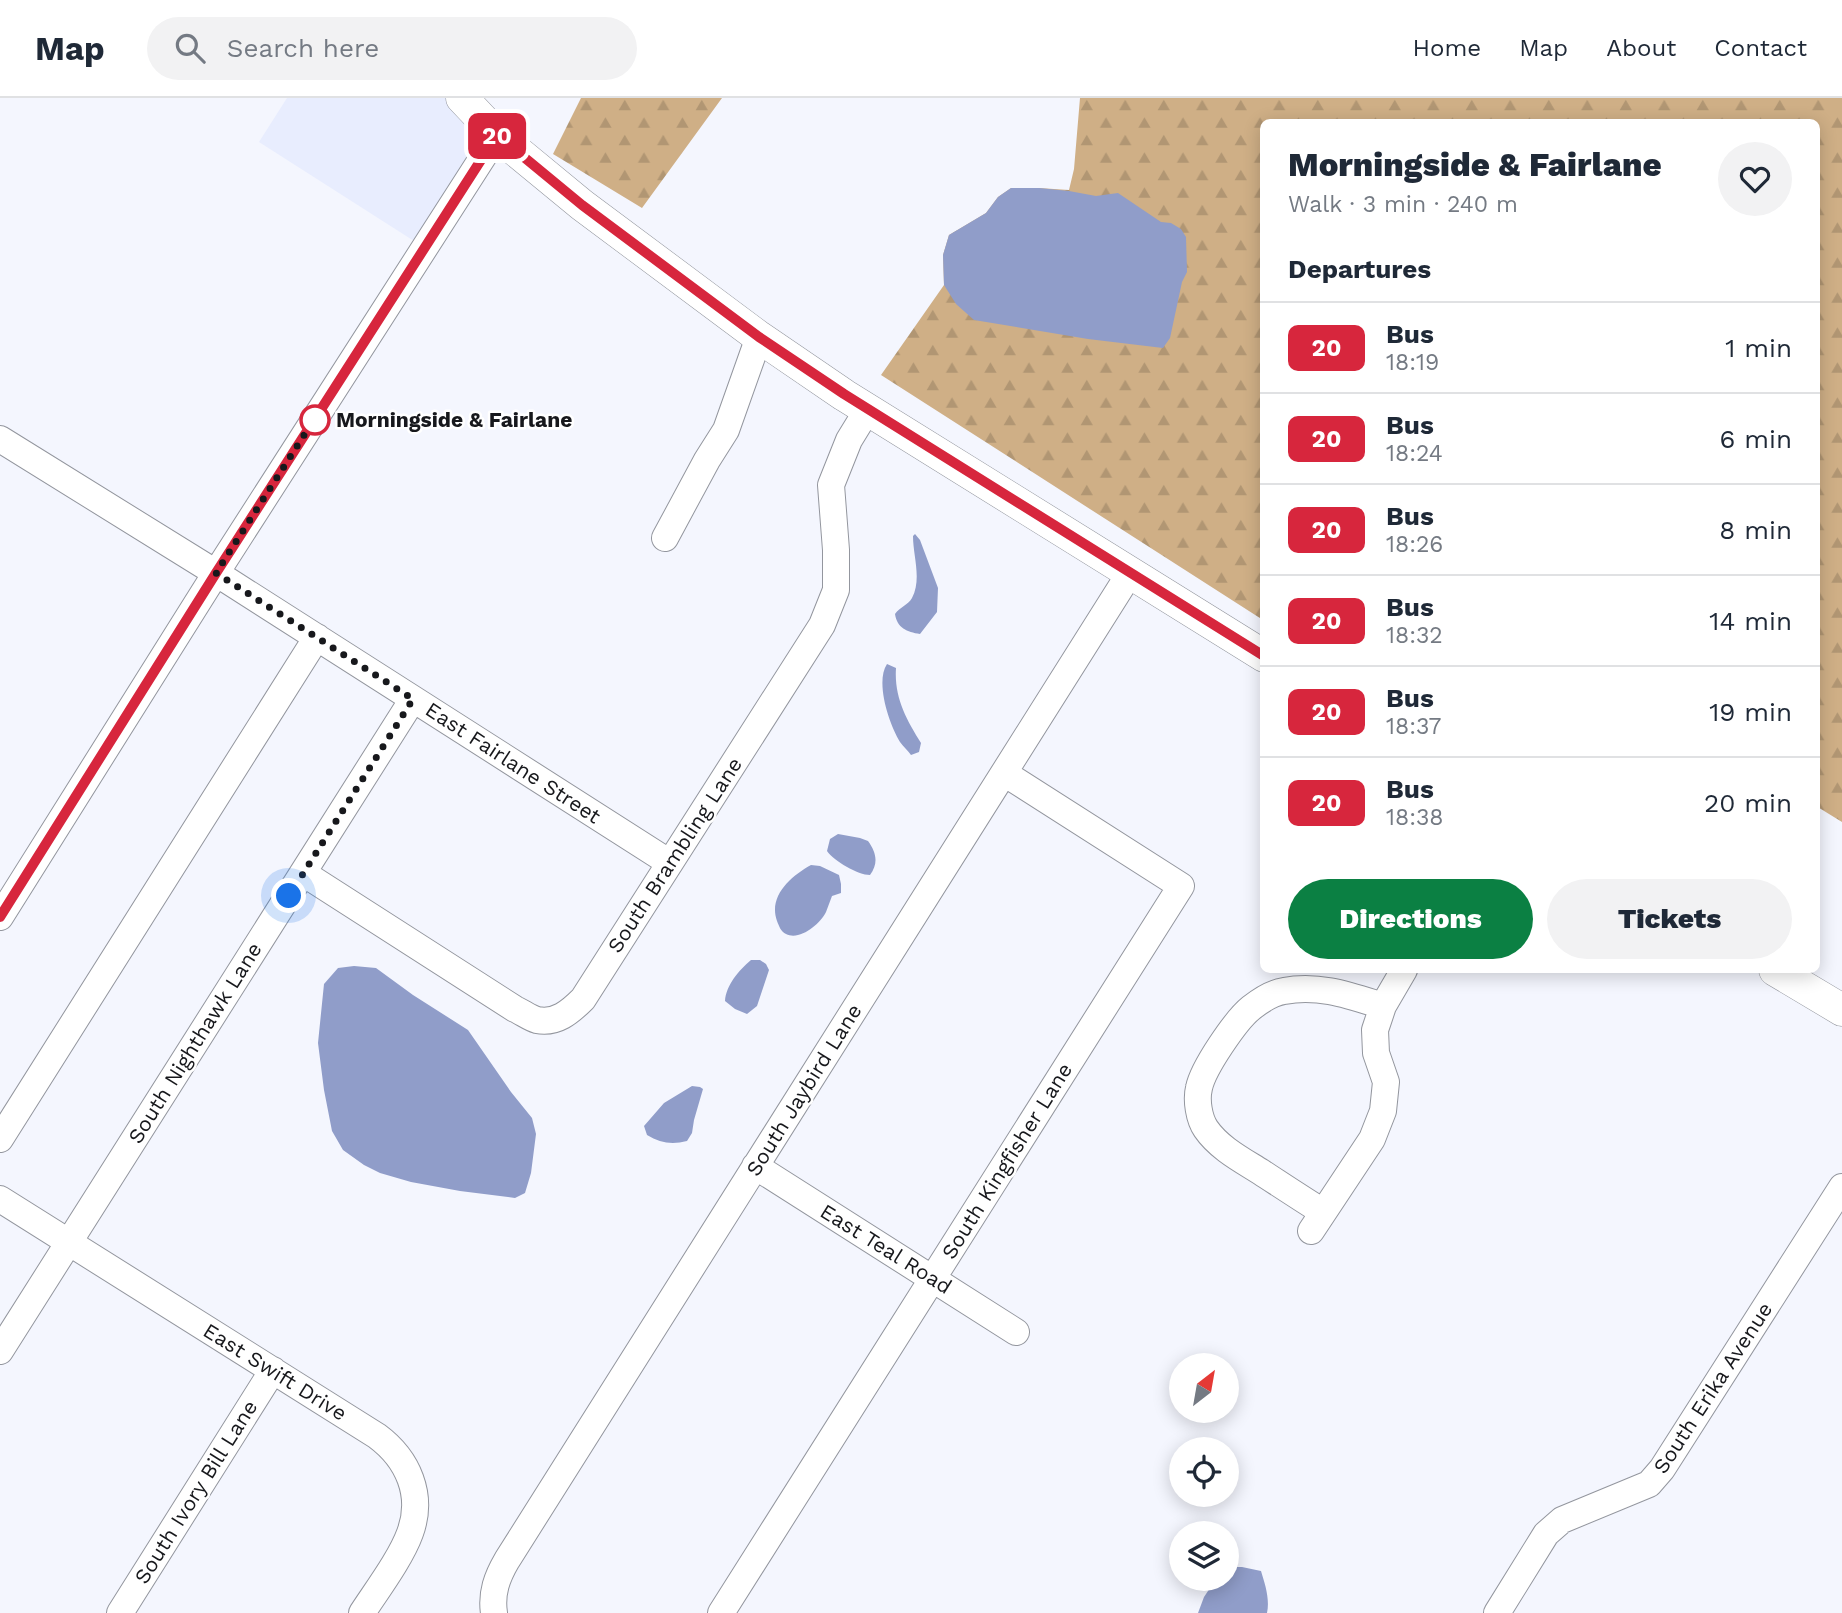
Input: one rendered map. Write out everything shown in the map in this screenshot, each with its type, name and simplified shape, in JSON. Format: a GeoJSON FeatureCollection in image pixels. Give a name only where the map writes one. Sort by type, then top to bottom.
{"type":"FeatureCollection","features":[{"type":"Feature","properties":{"kind":"main road"},"geometry":{"type":"LineString","coordinates":[[462,98],[497,135],[582,205],[759,337],[868,409],[1260,654]]}},
{"type":"Feature","properties":{"kind":"main road"},"geometry":{"type":"LineString","coordinates":[[1780,973],[1842,1010]]}},
{"type":"Feature","properties":{"kind":"street"},"geometry":{"type":"LineString","coordinates":[[0,917],[216,573],[497,135]]}},
{"type":"Feature","properties":{"kind":"street"},"geometry":{"type":"LineString","coordinates":[[665,538],[726,430],[759,337]]}},
{"type":"Feature","properties":{"kind":"street","name":"South Brambling Lane"},"geometry":{"type":"LineString","coordinates":[[303,873],[515,1009],[536,1020],[553,1020],[569,1013],[583,999],[822,625],[836,590],[831,485],[849,440],[868,409]]}},
{"type":"Feature","properties":{"kind":"street","name":"East Fairlane Street"},"geometry":{"type":"LineString","coordinates":[[0,439],[216,573],[670,863]]}},
{"type":"Feature","properties":{"kind":"street","name":"South Jaybird Lane"},"geometry":{"type":"LineString","coordinates":[[494,1613],[494,1591],[506,1560],[1130,573]]}},
{"type":"Feature","properties":{"kind":"street"},"geometry":{"type":"LineString","coordinates":[[0,1139],[317,637]]}},
{"type":"Feature","properties":{"kind":"street","name":"South Nighthawk Lane"},"geometry":{"type":"LineString","coordinates":[[0,1351],[413,699]]}},
{"type":"Feature","properties":{"kind":"street","name":"South Kingfisher Lane"},"geometry":{"type":"LineString","coordinates":[[721,1613],[1181,887],[1004,773]]}},
{"type":"Feature","properties":{"kind":"street"},"geometry":{"type":"LineString","coordinates":[[1384,1006],[1342,993],[1311,988],[1283,991],[1269,996],[1250,1009],[1234,1027],[1207,1068],[1199,1088],[1199,1108],[1204,1127],[1218,1143],[1317,1222],[1372,1139],[1383,1111],[1387,1082],[1376,1054],[1375,1030],[1384,1006],[1402,973]]}},
{"type":"Feature","properties":{"kind":"street","name":"East Teal Road"},"geometry":{"type":"LineString","coordinates":[[755,1167],[1016,1332]]}},
{"type":"Feature","properties":{"kind":"street","name":"South Erika Avenue"},"geometry":{"type":"LineString","coordinates":[[1497,1613],[1546,1534],[1562,1520],[1649,1484],[1662,1469],[1842,1187]]}},
{"type":"Feature","properties":{"kind":"street","name":"East Swift Drive"},"geometry":{"type":"LineString","coordinates":[[0,1199],[273,1370],[397,1453],[414,1488],[415,1512],[410,1535],[362,1613]]}},
{"type":"Feature","properties":{"kind":"street","name":"South Ivory Bill Lane"},"geometry":{"type":"LineString","coordinates":[[120,1613],[273,1370]]}},
{"type":"Feature","properties":{"kind":"shaded area"},"geometry":{"type":"Polygon","coordinates":[[[287,98],[462,98],[497,135],[425,248],[259,142],[287,98]]]}},
{"type":"Feature","properties":{"kind":"green space"},"geometry":{"type":"Polygon","coordinates":[[[581,98],[722,98],[642,208],[553,154],[581,98]]]}},
{"type":"Feature","properties":{"kind":"green space"},"geometry":{"type":"Polygon","coordinates":[[[1080,98],[1842,98],[1842,822],[1820,808],[1820,119],[1260,119],[1260,618],[881,375],[944,285],[943,255],[949,235],[986,213],[998,197],[1011,188],[1069,190],[1074,169],[1080,98]]]}},
{"type":"Feature","properties":{"kind":"water"},"geometry":{"type":"Polygon","coordinates":[[[1011,188],[1039,188],[1096,196],[1118,193],[1161,222],[1171,223],[1181,229],[1186,237],[1187,272],[1182,282],[1170,338],[1163,348],[974,320],[956,304],[944,285],[943,255],[949,235],[986,213],[998,197],[1011,188]]]}},
{"type":"Feature","properties":{"kind":"water"},"geometry":{"type":"Polygon","coordinates":[[[915,534],[920,540],[938,588],[937,612],[920,634],[903,628],[895,614],[910,600],[915,591],[915,534]]]}},
{"type":"Feature","properties":{"kind":"water"},"geometry":{"type":"Polygon","coordinates":[[[887,664],[896,668],[897,689],[902,707],[921,743],[919,752],[911,755],[896,734],[885,703],[882,681],[887,664]]]}},
{"type":"Feature","properties":{"kind":"water"},"geometry":{"type":"Polygon","coordinates":[[[838,834],[868,841],[875,858],[875,866],[870,875],[847,867],[827,851],[830,839],[838,834]]]}},
{"type":"Feature","properties":{"kind":"water"},"geometry":{"type":"Polygon","coordinates":[[[811,865],[839,875],[841,893],[832,896],[823,917],[814,926],[791,936],[779,927],[775,912],[776,903],[789,881],[811,865]]]}},
{"type":"Feature","properties":{"kind":"water"},"geometry":{"type":"Polygon","coordinates":[[[751,960],[760,960],[769,970],[757,1006],[747,1014],[725,1001],[734,978],[751,960]]]}},
{"type":"Feature","properties":{"kind":"water"},"geometry":{"type":"Polygon","coordinates":[[[338,968],[376,968],[468,1030],[532,1118],[536,1134],[531,1173],[525,1193],[515,1198],[411,1182],[380,1173],[343,1150],[332,1131],[318,1043],[324,984],[338,968]]]}},
{"type":"Feature","properties":{"kind":"water"},"geometry":{"type":"Polygon","coordinates":[[[692,1086],[703,1089],[692,1133],[687,1141],[666,1142],[647,1135],[644,1126],[664,1103],[692,1086]]]}},
{"type":"Feature","properties":{"kind":"water"},"geometry":{"type":"Polygon","coordinates":[[[1239,1567],[1261,1571],[1267,1597],[1267,1613],[1198,1613],[1208,1591],[1239,1591],[1239,1567]]]}},
{"type":"Feature","properties":{"kind":"bus line","name":"20"},"geometry":{"type":"LineString","coordinates":[[0,917],[216,573],[497,135],[582,205],[759,337],[844,394],[1260,654]]}},
{"type":"Feature","properties":{"kind":"place","name":"Morningside & Fairlane"},"geometry":{"type":"Point","coordinates":[315,420]}},
{"type":"Feature","properties":{"kind":"route"},"geometry":{"type":"LineString","coordinates":[[289,896],[413,699],[216,573],[315,420]]}}]}
